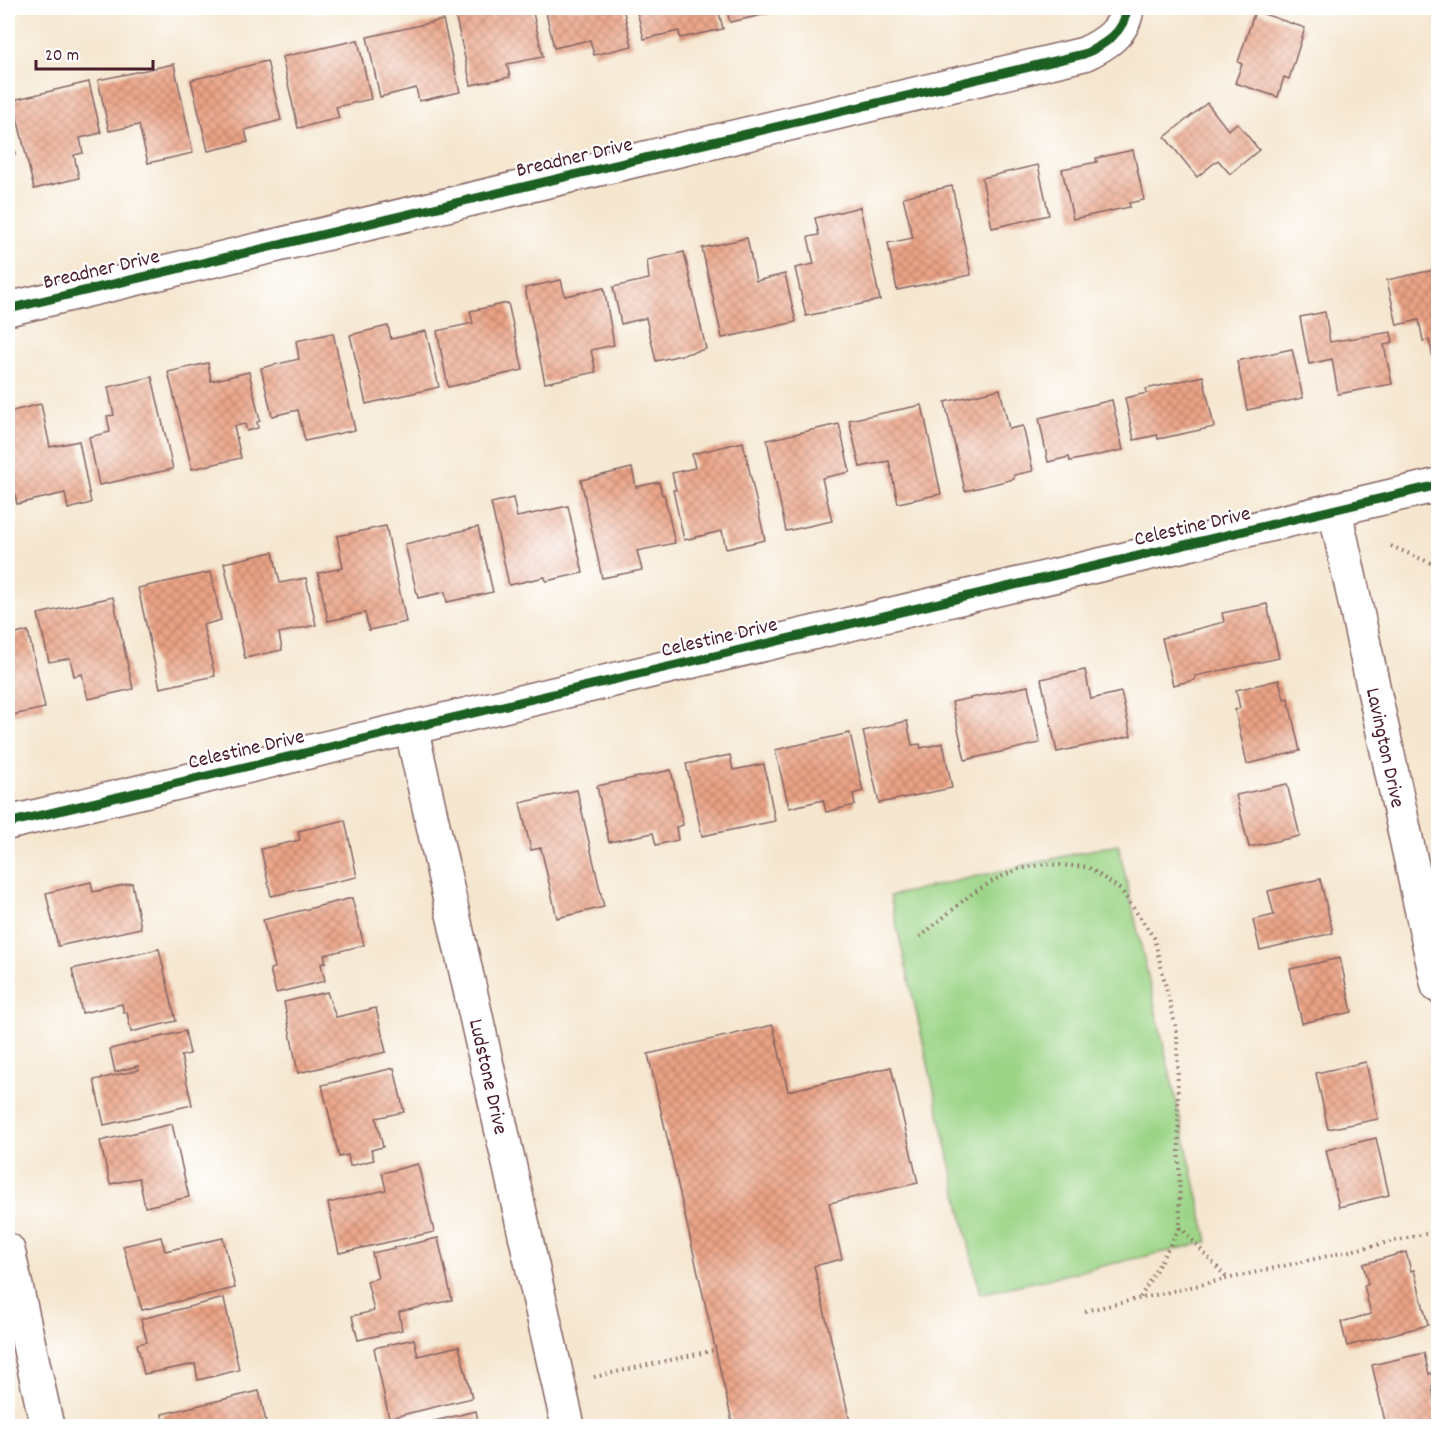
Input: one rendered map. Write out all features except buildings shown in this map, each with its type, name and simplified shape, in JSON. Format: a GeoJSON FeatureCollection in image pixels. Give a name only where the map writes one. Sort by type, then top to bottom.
{"type":"FeatureCollection","features":[{"type":"Feature","properties":{"kind":"street","name":"Breadner Drive"},"geometry":{"type":"LineString","coordinates":[[8,309],[1084,54],[1104,45],[1119,30],[1127,8]]}},
{"type":"Feature","properties":{"kind":"street","name":"Celestine Drive"},"geometry":{"type":"LineString","coordinates":[[8,823],[1438,485]]}},
{"type":"Feature","properties":{"kind":"street","name":"Lavington Drive"},"geometry":{"type":"LineString","coordinates":[[1335,510],[1438,986]]}},
{"type":"Feature","properties":{"kind":"street","name":"Ludstone Drive"},"geometry":{"type":"LineString","coordinates":[[411,727],[568,1426]]}},
{"type":"Feature","properties":{"kind":"street"},"geometry":{"type":"LineString","coordinates":[[8,1250],[47,1426]]}},
{"type":"Feature","properties":{"kind":"path"},"geometry":{"type":"LineString","coordinates":[[1391,546],[1438,566]]}},
{"type":"Feature","properties":{"kind":"path"},"geometry":{"type":"LineString","coordinates":[[920,937],[970,895],[1018,869],[1046,864],[1088,867],[1121,890],[1154,938],[1177,1032],[1180,1227],[1140,1298]]}},
{"type":"Feature","properties":{"kind":"path"},"geometry":{"type":"LineString","coordinates":[[1180,1227],[1228,1279]]}},
{"type":"Feature","properties":{"kind":"path"},"geometry":{"type":"LineString","coordinates":[[1085,1311],[1438,1231]]}},
{"type":"Feature","properties":{"kind":"path"},"geometry":{"type":"LineString","coordinates":[[558,1386],[716,1350]]}},
{"type":"Feature","properties":{"kind":"green space"},"geometry":{"type":"Polygon","coordinates":[[[1118,844],[1208,1242],[980,1294],[890,896],[1118,844]]]}},
{"type":"Feature","properties":{"kind":"cycle path"},"geometry":{"type":"LineString","coordinates":[[8,309],[1084,54],[1106,42],[1118,31],[1127,8]]}},
{"type":"Feature","properties":{"kind":"cycle path"},"geometry":{"type":"LineString","coordinates":[[8,823],[1438,485]]}}]}
